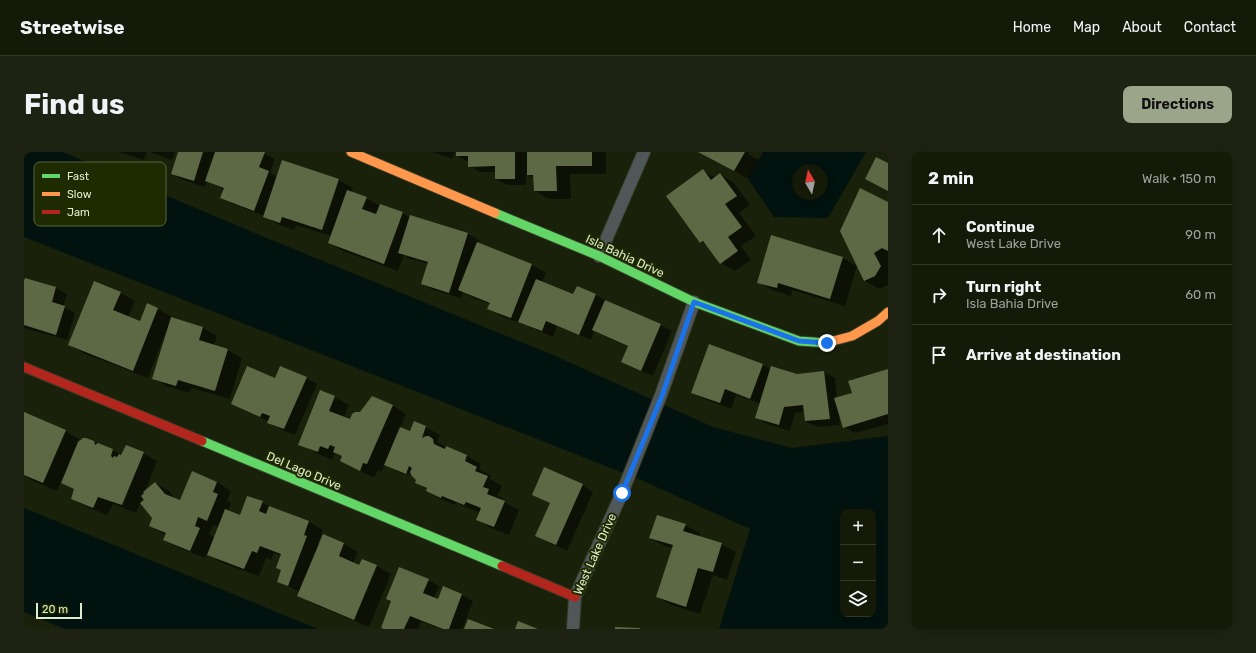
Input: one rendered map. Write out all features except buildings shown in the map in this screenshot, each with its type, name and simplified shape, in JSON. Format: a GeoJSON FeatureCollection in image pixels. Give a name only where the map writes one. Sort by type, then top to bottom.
{"type":"FeatureCollection","features":[{"type":"Feature","properties":{"kind":"street","name":"Isla Bahia Drive"},"geometry":{"type":"LineString","coordinates":[[351,152],[598,256],[694,302],[799,341],[827,343],[852,336],[878,321],[888,312]]}},
{"type":"Feature","properties":{"kind":"street"},"geometry":{"type":"LineString","coordinates":[[598,256],[644,152]]}},
{"type":"Feature","properties":{"kind":"street","name":"West Lake Drive"},"geometry":{"type":"LineString","coordinates":[[573,629],[575,596],[622,493],[662,396],[694,302]]}},
{"type":"Feature","properties":{"kind":"street","name":"Del Lago Drive"},"geometry":{"type":"LineString","coordinates":[[24,367],[575,596]]}},
{"type":"Feature","properties":{"kind":"shaded area"},"geometry":{"type":"Polygon","coordinates":[[[24,152],[63,152],[87,162],[34,162],[34,226],[166,226],[166,195],[553,355],[713,427],[792,448],[888,436],[888,629],[719,629],[750,529],[641,480],[24,237],[24,152]]]}},
{"type":"Feature","properties":{"kind":"shaded area"},"geometry":{"type":"Polygon","coordinates":[[[763,152],[866,152],[828,218],[774,217],[748,179],[763,152]]]}},
{"type":"Feature","properties":{"kind":"shaded area"},"geometry":{"type":"Polygon","coordinates":[[[24,508],[318,629],[65,629],[24,612],[24,508]]]}},
{"type":"Feature","properties":{"kind":"traffic: fast"},"geometry":{"type":"LineString","coordinates":[[495,213],[599,256],[694,302],[799,341],[827,343],[833,341]]}},
{"type":"Feature","properties":{"kind":"traffic: fast"},"geometry":{"type":"LineString","coordinates":[[202,441],[502,566]]}},
{"type":"Feature","properties":{"kind":"traffic: slow"},"geometry":{"type":"LineString","coordinates":[[351,152],[495,213]]}},
{"type":"Feature","properties":{"kind":"traffic: slow"},"geometry":{"type":"LineString","coordinates":[[833,341],[852,336],[878,321],[888,312]]}},
{"type":"Feature","properties":{"kind":"traffic: jam"},"geometry":{"type":"LineString","coordinates":[[24,367],[202,441]]}},
{"type":"Feature","properties":{"kind":"traffic: jam"},"geometry":{"type":"LineString","coordinates":[[502,566],[575,597]]}},
{"type":"Feature","properties":{"kind":"route"},"geometry":{"type":"LineString","coordinates":[[622,493],[662,396],[694,302],[799,341],[827,343]]}}]}
